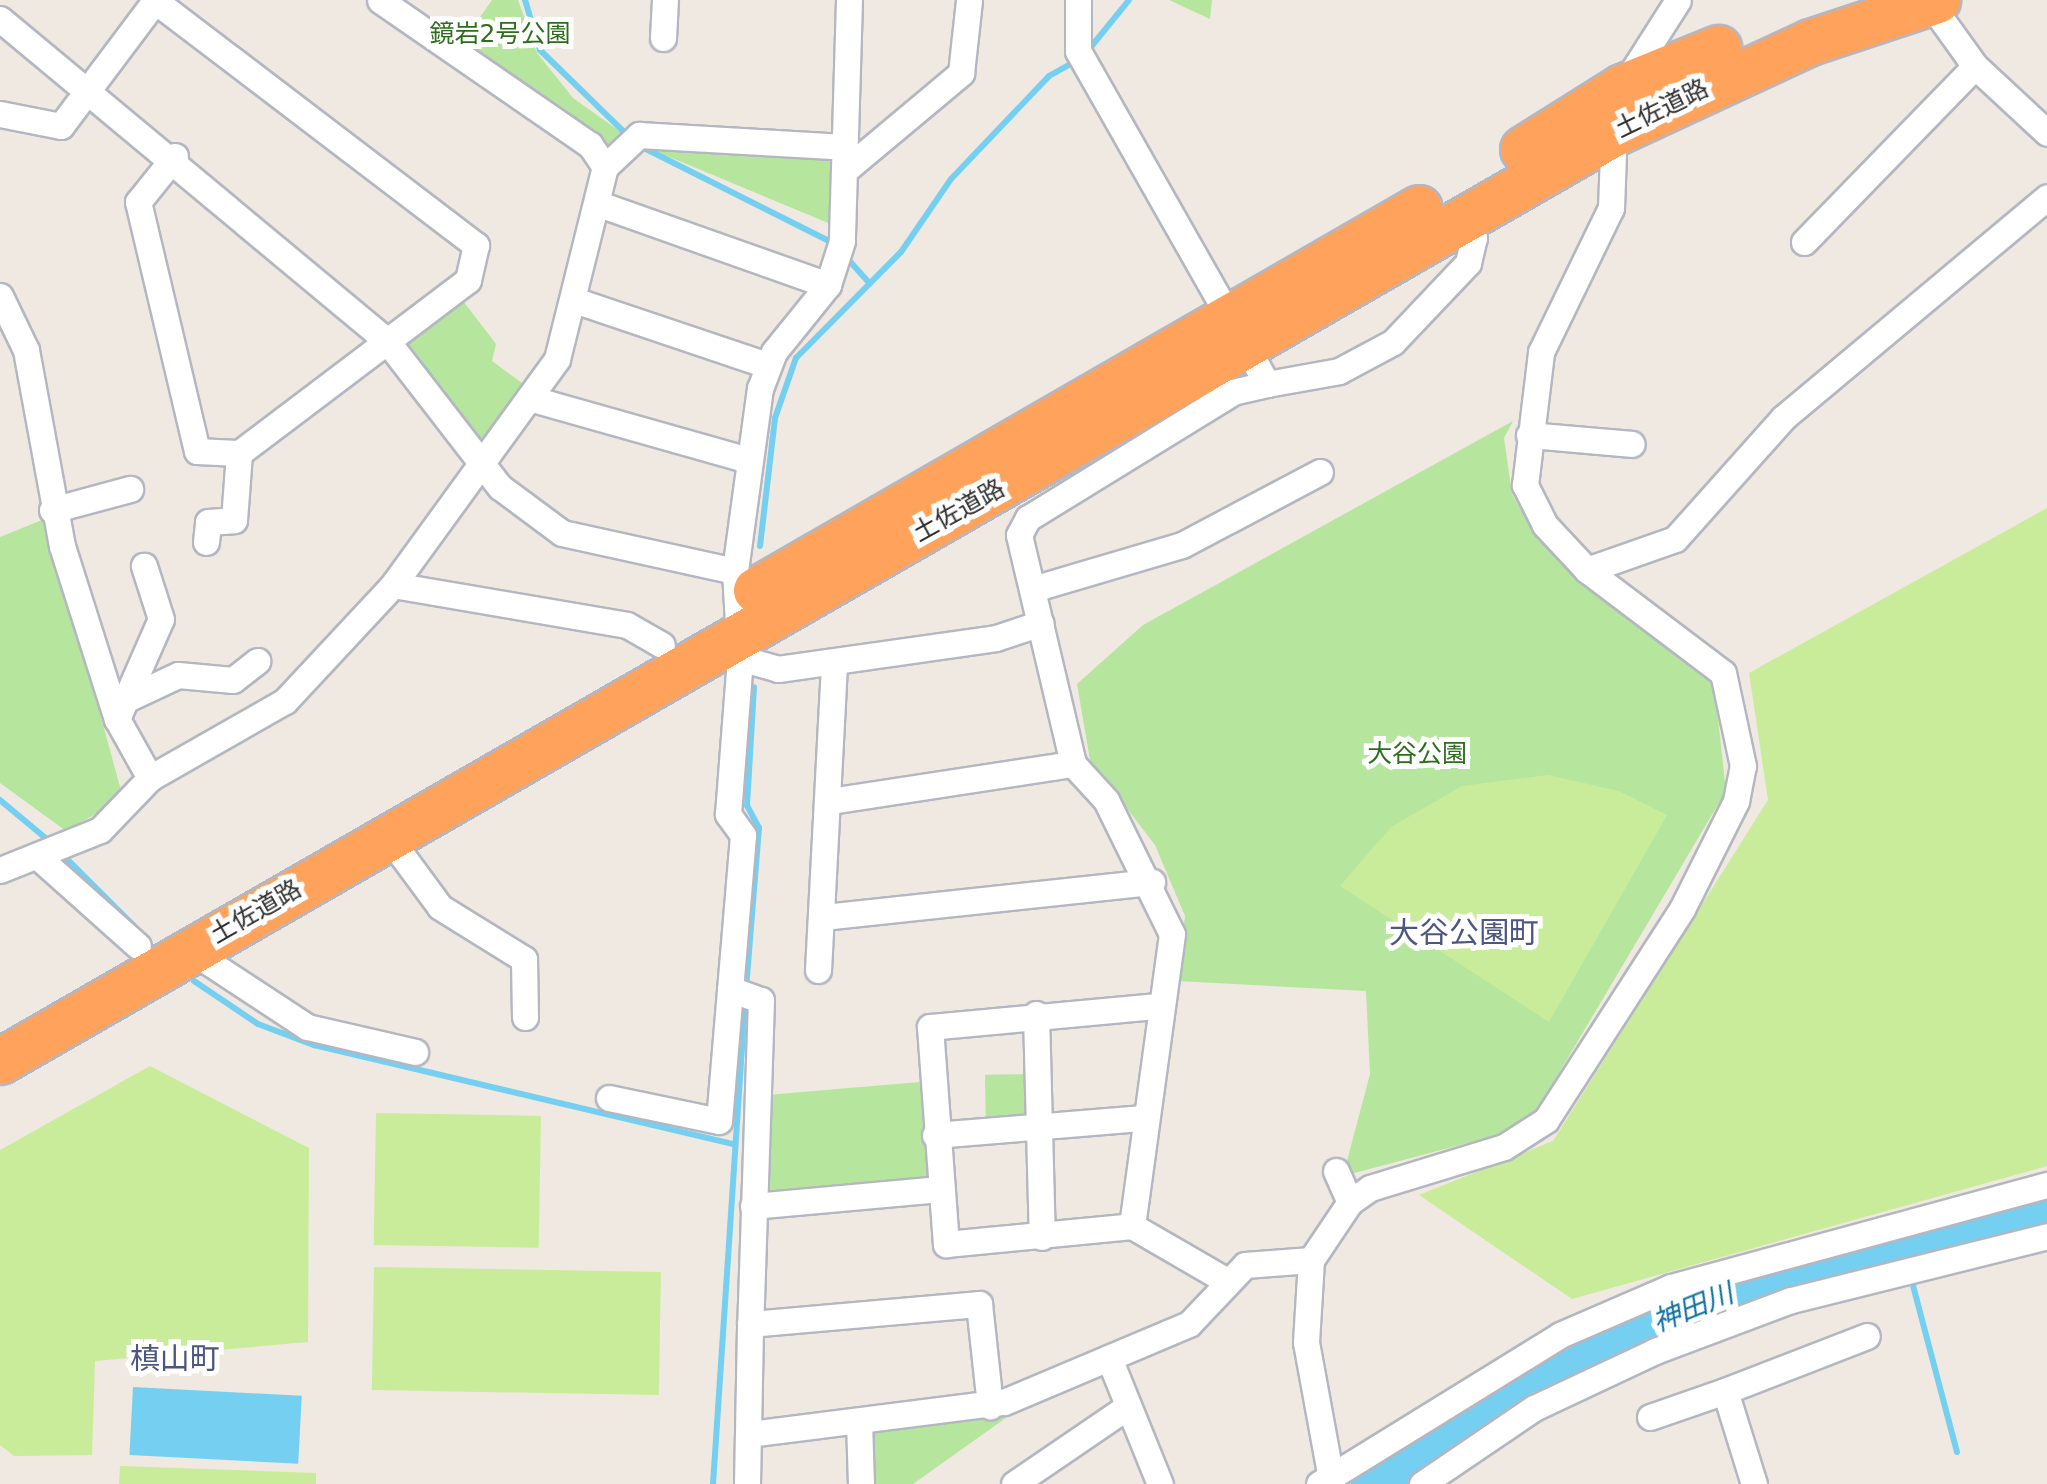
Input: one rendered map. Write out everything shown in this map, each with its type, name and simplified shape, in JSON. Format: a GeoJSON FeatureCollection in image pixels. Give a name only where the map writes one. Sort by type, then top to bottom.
{"type":"FeatureCollection","features":[{"type":"Feature","properties":{"kind":"highway","name":"土佐道路"},"geometry":{"type":"LineString","coordinates":[[0,1061],[388,834],[737,617],[1237,331],[1622,87],[1841,0]]}},
{"type":"Feature","properties":{"kind":"highway","name":"土佐道路"},"geometry":{"type":"LineString","coordinates":[[1237,331],[1461,219],[1614,133],[1794,49],[1933,1]]}},
{"type":"Feature","properties":{"kind":"highway","name":"土佐道路"},"geometry":{"type":"LineString","coordinates":[[0,1026],[662,644],[737,617]]}},
{"type":"Feature","properties":{"kind":"street"},"geometry":{"type":"LineString","coordinates":[[0,114],[61,126],[154,0],[476,245],[468,280],[239,453],[197,451],[138,202],[176,156]]}},
{"type":"Feature","properties":{"kind":"street"},"geometry":{"type":"LineString","coordinates":[[380,0],[590,145],[605,167]]}},
{"type":"Feature","properties":{"kind":"street"},"geometry":{"type":"LineString","coordinates":[[663,38],[665,0]]}},
{"type":"Feature","properties":{"kind":"street"},"geometry":{"type":"LineString","coordinates":[[609,1098],[720,1121],[741,992],[743,835],[728,814],[748,460],[766,365],[836,264],[844,159],[848,0]]}},
{"type":"Feature","properties":{"kind":"street"},"geometry":{"type":"LineString","coordinates":[[0,870],[74,841],[114,819],[150,778],[284,701],[393,585],[483,467],[557,359],[599,204],[605,167],[633,140],[844,159],[961,73],[968,0]]}},
{"type":"Feature","properties":{"kind":"street"},"geometry":{"type":"LineString","coordinates":[[1078,0],[1083,59],[1267,384]]}},
{"type":"Feature","properties":{"kind":"street"},"geometry":{"type":"LineString","coordinates":[[1678,0],[1622,87],[1614,133],[1616,191],[1541,352],[1529,435],[1531,506],[1587,570],[1723,672],[1743,766],[1736,801],[1682,910],[1546,1120],[1504,1147],[1350,1202],[1312,1260],[1303,1306],[1328,1482],[1560,1335],[1671,1287],[2047,1186]]}},
{"type":"Feature","properties":{"kind":"street"},"geometry":{"type":"LineString","coordinates":[[1933,1],[1975,66],[2047,132]]}},
{"type":"Feature","properties":{"kind":"street"},"geometry":{"type":"LineString","coordinates":[[0,19],[176,156],[387,341],[483,467],[562,533],[737,617],[778,668],[1041,623]]}},
{"type":"Feature","properties":{"kind":"street"},"geometry":{"type":"LineString","coordinates":[[1804,242],[1975,66]]}},
{"type":"Feature","properties":{"kind":"street"},"geometry":{"type":"LineString","coordinates":[[1587,570],[1675,539],[1784,418],[2047,199]]}},
{"type":"Feature","properties":{"kind":"street"},"geometry":{"type":"LineString","coordinates":[[599,204],[836,264]]}},
{"type":"Feature","properties":{"kind":"street"},"geometry":{"type":"LineString","coordinates":[[1132,1226],[1156,1006],[1172,934],[1152,882],[1106,800],[1073,764],[1036,588],[1021,557],[1028,518],[1232,392],[1339,371],[1393,342],[1468,263],[1474,238],[1461,219]]}},
{"type":"Feature","properties":{"kind":"street"},"geometry":{"type":"LineString","coordinates":[[0,296],[26,350],[52,510],[150,778]]}},
{"type":"Feature","properties":{"kind":"street"},"geometry":{"type":"LineString","coordinates":[[574,300],[766,365]]}},
{"type":"Feature","properties":{"kind":"street"},"geometry":{"type":"LineString","coordinates":[[529,398],[748,460]]}},
{"type":"Feature","properties":{"kind":"street"},"geometry":{"type":"LineString","coordinates":[[1529,435],[1632,444]]}},
{"type":"Feature","properties":{"kind":"street"},"geometry":{"type":"LineString","coordinates":[[206,542],[208,522],[234,520],[239,453]]}},
{"type":"Feature","properties":{"kind":"street"},"geometry":{"type":"LineString","coordinates":[[1036,588],[1182,546],[1320,472]]}},
{"type":"Feature","properties":{"kind":"street"},"geometry":{"type":"LineString","coordinates":[[52,510],[130,489]]}},
{"type":"Feature","properties":{"kind":"street"},"geometry":{"type":"LineString","coordinates":[[122,709],[161,620],[144,566]]}},
{"type":"Feature","properties":{"kind":"street"},"geometry":{"type":"LineString","coordinates":[[393,585],[627,626],[662,644]]}},
{"type":"Feature","properties":{"kind":"street"},"geometry":{"type":"LineString","coordinates":[[122,709],[178,674],[233,680],[257,660]]}},
{"type":"Feature","properties":{"kind":"street"},"geometry":{"type":"LineString","coordinates":[[818,970],[824,917],[834,661]]}},
{"type":"Feature","properties":{"kind":"street"},"geometry":{"type":"LineString","coordinates":[[830,801],[1073,764]]}},
{"type":"Feature","properties":{"kind":"street"},"geometry":{"type":"LineString","coordinates":[[388,834],[440,907],[524,959],[524,1018]]}},
{"type":"Feature","properties":{"kind":"street"},"geometry":{"type":"LineString","coordinates":[[38,855],[138,946]]}},
{"type":"Feature","properties":{"kind":"street"},"geometry":{"type":"LineString","coordinates":[[824,917],[1152,882]]}},
{"type":"Feature","properties":{"kind":"street"},"geometry":{"type":"LineString","coordinates":[[190,950],[307,1026],[415,1052]]}},
{"type":"Feature","properties":{"kind":"street"},"geometry":{"type":"LineString","coordinates":[[741,992],[762,1027],[753,1206],[747,1484]]}},
{"type":"Feature","properties":{"kind":"street"},"geometry":{"type":"LineString","coordinates":[[1156,1006],[1036,1014],[930,1027],[946,1244],[1132,1226],[1226,1280]]}},
{"type":"Feature","properties":{"kind":"street"},"geometry":{"type":"LineString","coordinates":[[1036,1014],[1042,1237]]}},
{"type":"Feature","properties":{"kind":"street"},"geometry":{"type":"LineString","coordinates":[[935,1135],[1143,1118]]}},
{"type":"Feature","properties":{"kind":"street"},"geometry":{"type":"LineString","coordinates":[[1336,1171],[1350,1202]]}},
{"type":"Feature","properties":{"kind":"street"},"geometry":{"type":"LineString","coordinates":[[753,1206],[941,1188]]}},
{"type":"Feature","properties":{"kind":"street"},"geometry":{"type":"LineString","coordinates":[[1422,1484],[1534,1408],[1655,1351],[1791,1300],[2047,1236]]}},
{"type":"Feature","properties":{"kind":"street"},"geometry":{"type":"LineString","coordinates":[[749,1434],[990,1406],[1189,1324],[1226,1280],[1245,1265],[1312,1260]]}},
{"type":"Feature","properties":{"kind":"street"},"geometry":{"type":"LineString","coordinates":[[750,1324],[979,1304],[990,1406]]}},
{"type":"Feature","properties":{"kind":"street"},"geometry":{"type":"LineString","coordinates":[[1650,1416],[1866,1336]]}},
{"type":"Feature","properties":{"kind":"street"},"geometry":{"type":"LineString","coordinates":[[1108,1358],[1160,1484]]}},
{"type":"Feature","properties":{"kind":"street"},"geometry":{"type":"LineString","coordinates":[[1725,1390],[1754,1484]]}},
{"type":"Feature","properties":{"kind":"street"},"geometry":{"type":"LineString","coordinates":[[1014,1484],[1127,1407]]}},
{"type":"Feature","properties":{"kind":"street"},"geometry":{"type":"LineString","coordinates":[[859,1421],[861,1484]]}},
{"type":"Feature","properties":{"kind":"green space","name":"鏡岩2号公園"},"geometry":{"type":"Polygon","coordinates":[[[492,0],[518,0],[537,53],[573,98],[625,135],[609,151],[464,40],[492,0]]]}},
{"type":"Feature","properties":{"kind":"green space"},"geometry":{"type":"Polygon","coordinates":[[[1169,0],[1212,0],[1210,19],[1169,0]]]}},
{"type":"Feature","properties":{"kind":"green space"},"geometry":{"type":"Polygon","coordinates":[[[648,148],[836,155],[833,225],[648,148]]]}},
{"type":"Feature","properties":{"kind":"green space"},"geometry":{"type":"Polygon","coordinates":[[[460,297],[496,344],[492,361],[526,386],[482,444],[403,342],[460,297]]]}},
{"type":"Feature","properties":{"kind":"green space","name":"大谷公園"},"geometry":{"type":"Polygon","coordinates":[[[1513,421],[1504,438],[1512,494],[1532,529],[1714,682],[1726,791],[1537,1110],[1498,1135],[1343,1176],[1370,1074],[1366,991],[1177,981],[1185,916],[1155,845],[1090,760],[1077,684],[1143,625],[1513,421]]]}},
{"type":"Feature","properties":{"kind":"green space"},"geometry":{"type":"Polygon","coordinates":[[[2047,508],[2047,1166],[1572,1299],[1419,1195],[1553,1141],[1768,800],[1749,673],[2047,508]]]}},
{"type":"Feature","properties":{"kind":"green space"},"geometry":{"type":"Polygon","coordinates":[[[47,518],[123,798],[66,831],[0,783],[0,537],[47,518]]]}},
{"type":"Feature","properties":{"kind":"green space"},"geometry":{"type":"Polygon","coordinates":[[[1548,775],[1619,791],[1667,815],[1549,1022],[1340,886],[1391,827],[1462,786],[1548,775]]]}},
{"type":"Feature","properties":{"kind":"green space"},"geometry":{"type":"Polygon","coordinates":[[[150,1066],[309,1148],[308,1342],[95,1361],[92,1455],[14,1456],[0,1445],[0,1150],[150,1066]]]}},
{"type":"Feature","properties":{"kind":"green space"},"geometry":{"type":"Polygon","coordinates":[[[1033,1074],[1034,1119],[986,1120],[985,1075],[1033,1074]]]}},
{"type":"Feature","properties":{"kind":"green space"},"geometry":{"type":"Polygon","coordinates":[[[920,1082],[932,1173],[926,1181],[764,1197],[767,1095],[920,1082]]]}},
{"type":"Feature","properties":{"kind":"green space"},"geometry":{"type":"Polygon","coordinates":[[[376,1113],[541,1116],[539,1248],[374,1245],[376,1113]]]}},
{"type":"Feature","properties":{"kind":"green space"},"geometry":{"type":"Polygon","coordinates":[[[374,1267],[661,1272],[659,1395],[372,1390],[374,1267]]]}},
{"type":"Feature","properties":{"kind":"green space"},"geometry":{"type":"Polygon","coordinates":[[[1010,1415],[913,1484],[868,1484],[869,1437],[881,1427],[1010,1415]]]}},
{"type":"Feature","properties":{"kind":"green space"},"geometry":{"type":"Polygon","coordinates":[[[120,1466],[316,1473],[316,1484],[119,1484],[120,1466]]]}},
{"type":"Feature","properties":{"kind":"water"},"geometry":{"type":"Polygon","coordinates":[[[133,1387],[302,1396],[298,1464],[129,1455],[133,1387]]]}},
{"type":"Feature","properties":{"kind":"waterway"},"geometry":{"type":"LineString","coordinates":[[525,0],[540,50],[627,135]]}},
{"type":"Feature","properties":{"kind":"waterway"},"geometry":{"type":"LineString","coordinates":[[1086,53],[1129,0]]}},
{"type":"Feature","properties":{"kind":"waterway"},"geometry":{"type":"LineString","coordinates":[[760,546],[775,418],[796,358],[901,252],[951,179],[1049,76],[1076,61]]}},
{"type":"Feature","properties":{"kind":"waterway"},"geometry":{"type":"LineString","coordinates":[[640,146],[833,243]]}},
{"type":"Feature","properties":{"kind":"waterway"},"geometry":{"type":"LineString","coordinates":[[845,256],[869,283]]}},
{"type":"Feature","properties":{"kind":"waterway"},"geometry":{"type":"LineString","coordinates":[[746,989],[759,828],[747,805],[754,687]]}},
{"type":"Feature","properties":{"kind":"waterway"},"geometry":{"type":"LineString","coordinates":[[0,800],[49,841]]}},
{"type":"Feature","properties":{"kind":"waterway"},"geometry":{"type":"LineString","coordinates":[[61,853],[133,925]]}},
{"type":"Feature","properties":{"kind":"waterway"},"geometry":{"type":"LineString","coordinates":[[194,981],[258,1024],[314,1045],[733,1144]]}},
{"type":"Feature","properties":{"kind":"waterway"},"geometry":{"type":"LineString","coordinates":[[713,1484],[745,1001]]}},
{"type":"Feature","properties":{"kind":"waterway","name":"神田川"},"geometry":{"type":"LineString","coordinates":[[1371,1484],[1597,1348],[1737,1289],[2047,1209]]}},
{"type":"Feature","properties":{"kind":"waterway"},"geometry":{"type":"LineString","coordinates":[[1900,1247],[1906,1261]]}},
{"type":"Feature","properties":{"kind":"waterway"},"geometry":{"type":"LineString","coordinates":[[1911,1278],[1957,1452]]}},
{"type":"Feature","properties":{"kind":"district","name":"大谷公園町"},"geometry":{"type":"Point","coordinates":[1464,933]}},
{"type":"Feature","properties":{"kind":"district","name":"槙山町"},"geometry":{"type":"Point","coordinates":[175,1359]}}]}
